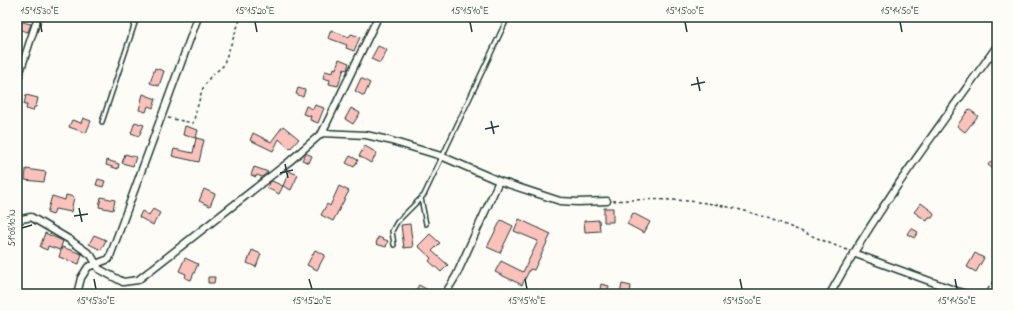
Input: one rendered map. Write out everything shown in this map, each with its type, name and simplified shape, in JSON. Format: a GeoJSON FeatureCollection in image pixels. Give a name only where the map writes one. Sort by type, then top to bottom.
{"type":"FeatureCollection","features":[{"type":"Feature","properties":{"kind":"street"},"geometry":{"type":"LineString","coordinates":[[17,81],[38,17]]}},
{"type":"Feature","properties":{"kind":"street"},"geometry":{"type":"LineString","coordinates":[[77,294],[81,278],[88,266],[109,259],[198,17]]}},
{"type":"Feature","properties":{"kind":"street"},"geometry":{"type":"LineString","coordinates":[[17,220],[31,217],[70,240],[91,255],[99,269],[123,282],[138,280],[290,161],[322,133],[378,17]]}},
{"type":"Feature","properties":{"kind":"street"},"geometry":{"type":"LineString","coordinates":[[830,294],[853,253],[897,186],[997,46]]}},
{"type":"Feature","properties":{"kind":"street"},"geometry":{"type":"LineString","coordinates":[[322,133],[377,137],[441,156],[499,181],[560,201],[607,201]]}},
{"type":"Feature","properties":{"kind":"street"},"geometry":{"type":"LineString","coordinates":[[446,294],[456,276],[499,181]]}},
{"type":"Feature","properties":{"kind":"street"},"geometry":{"type":"LineString","coordinates":[[853,253],[965,294]]}},
{"type":"Feature","properties":{"kind":"lane"},"geometry":{"type":"LineString","coordinates":[[102,122],[137,17]]}},
{"type":"Feature","properties":{"kind":"lane"},"geometry":{"type":"LineString","coordinates":[[394,245],[392,231],[397,222],[424,195],[441,156],[508,17]]}},
{"type":"Feature","properties":{"kind":"lane"},"geometry":{"type":"LineString","coordinates":[[421,198],[426,224]]}},
{"type":"Feature","properties":{"kind":"path"},"geometry":{"type":"LineString","coordinates":[[160,117],[193,123],[202,90],[210,77],[223,66],[241,17]]}},
{"type":"Feature","properties":{"kind":"path"},"geometry":{"type":"LineString","coordinates":[[607,201],[647,199],[700,202],[731,207],[774,220],[853,253]]}},
{"type":"Feature","properties":{"kind":"path"},"geometry":{"type":"LineString","coordinates":[[984,294],[997,274]]}},
{"type":"Feature","properties":{"kind":"building"},"geometry":{"type":"Polygon","coordinates":[[[19,21],[31,24],[28,32],[17,29],[19,21]]]}},
{"type":"Feature","properties":{"kind":"building"},"geometry":{"type":"Polygon","coordinates":[[[331,30],[349,37],[351,34],[360,37],[354,51],[346,48],[347,45],[328,38],[331,30]]]}},
{"type":"Feature","properties":{"kind":"building"},"geometry":{"type":"Polygon","coordinates":[[[378,46],[387,50],[380,63],[371,59],[378,46]]]}},
{"type":"Feature","properties":{"kind":"building"},"geometry":{"type":"Polygon","coordinates":[[[339,59],[349,63],[347,70],[344,69],[338,86],[329,84],[330,80],[323,78],[325,71],[333,73],[339,59]]]}},
{"type":"Feature","properties":{"kind":"building"},"geometry":{"type":"Polygon","coordinates":[[[155,68],[164,71],[159,86],[150,83],[155,68]]]}},
{"type":"Feature","properties":{"kind":"building"},"geometry":{"type":"Polygon","coordinates":[[[361,78],[370,83],[364,96],[355,91],[361,78]]]}},
{"type":"Feature","properties":{"kind":"building"},"geometry":{"type":"Polygon","coordinates":[[[298,88],[305,90],[303,97],[296,94],[298,88]]]}},
{"type":"Feature","properties":{"kind":"building"},"geometry":{"type":"Polygon","coordinates":[[[143,94],[156,99],[153,108],[148,106],[146,112],[139,110],[143,94]]]}},
{"type":"Feature","properties":{"kind":"building"},"geometry":{"type":"Polygon","coordinates":[[[26,95],[38,98],[36,107],[34,107],[33,111],[26,109],[27,105],[24,105],[26,95]]]}},
{"type":"Feature","properties":{"kind":"building"},"geometry":{"type":"Polygon","coordinates":[[[315,105],[324,108],[318,123],[310,120],[311,116],[303,114],[306,106],[313,109],[315,105]]]}},
{"type":"Feature","properties":{"kind":"building"},"geometry":{"type":"Polygon","coordinates":[[[351,108],[360,113],[353,124],[345,119],[351,108]]]}},
{"type":"Feature","properties":{"kind":"building"},"geometry":{"type":"Polygon","coordinates":[[[969,109],[978,116],[965,132],[957,126],[969,109]]]}},
{"type":"Feature","properties":{"kind":"building"},"geometry":{"type":"Polygon","coordinates":[[[83,118],[91,121],[86,133],[69,127],[72,120],[81,123],[83,118]]]}},
{"type":"Feature","properties":{"kind":"building"},"geometry":{"type":"Polygon","coordinates":[[[135,122],[144,125],[139,136],[131,133],[135,122]]]}},
{"type":"Feature","properties":{"kind":"building"},"geometry":{"type":"Polygon","coordinates":[[[185,126],[198,130],[196,138],[183,135],[185,126]]]}},
{"type":"Feature","properties":{"kind":"building"},"geometry":{"type":"Polygon","coordinates":[[[283,126],[299,139],[290,149],[279,139],[273,151],[250,140],[253,133],[271,142],[283,126]]]}},
{"type":"Feature","properties":{"kind":"building"},"geometry":{"type":"Polygon","coordinates":[[[196,138],[204,140],[199,162],[172,156],[174,149],[193,153],[196,138]]]}},
{"type":"Feature","properties":{"kind":"building"},"geometry":{"type":"Polygon","coordinates":[[[365,146],[377,153],[371,163],[359,156],[365,146]]]}},
{"type":"Feature","properties":{"kind":"building"},"geometry":{"type":"Polygon","coordinates":[[[306,153],[312,156],[309,163],[302,160],[306,153]]]}},
{"type":"Feature","properties":{"kind":"building"},"geometry":{"type":"Polygon","coordinates":[[[125,154],[136,157],[133,166],[122,163],[125,154]]]}},
{"type":"Feature","properties":{"kind":"building"},"geometry":{"type":"Polygon","coordinates":[[[350,156],[358,160],[354,167],[346,163],[350,156]]]}},
{"type":"Feature","properties":{"kind":"building"},"geometry":{"type":"Polygon","coordinates":[[[107,160],[119,164],[118,169],[106,165],[107,160]]]}},
{"type":"Feature","properties":{"kind":"building"},"geometry":{"type":"Polygon","coordinates":[[[991,161],[996,164],[993,169],[988,165],[991,161]]]}},
{"type":"Feature","properties":{"kind":"building"},"geometry":{"type":"Polygon","coordinates":[[[254,167],[268,172],[262,177],[257,175],[256,177],[251,175],[254,167]]]}},
{"type":"Feature","properties":{"kind":"building"},"geometry":{"type":"Polygon","coordinates":[[[26,169],[46,172],[44,182],[25,180],[26,169]]]}},
{"type":"Feature","properties":{"kind":"building"},"geometry":{"type":"Polygon","coordinates":[[[289,171],[298,175],[291,190],[283,186],[289,171]]]}},
{"type":"Feature","properties":{"kind":"building"},"geometry":{"type":"Polygon","coordinates":[[[98,179],[105,181],[103,187],[96,185],[98,179]]]}},
{"type":"Feature","properties":{"kind":"building"},"geometry":{"type":"Polygon","coordinates":[[[272,181],[283,186],[279,194],[267,188],[269,183],[272,181]]]}},
{"type":"Feature","properties":{"kind":"building"},"geometry":{"type":"Polygon","coordinates":[[[339,186],[349,191],[333,221],[321,215],[327,204],[330,206],[339,186]]]}},
{"type":"Feature","properties":{"kind":"building"},"geometry":{"type":"Polygon","coordinates":[[[204,189],[215,194],[210,206],[199,201],[204,189]]]}},
{"type":"Feature","properties":{"kind":"building"},"geometry":{"type":"Polygon","coordinates":[[[66,195],[74,197],[71,212],[55,209],[53,215],[47,213],[52,196],[65,200],[66,195]]]}},
{"type":"Feature","properties":{"kind":"building"},"geometry":{"type":"Polygon","coordinates":[[[101,197],[115,200],[113,210],[99,207],[101,197]]]}},
{"type":"Feature","properties":{"kind":"building"},"geometry":{"type":"Polygon","coordinates":[[[921,203],[933,212],[934,215],[927,221],[914,212],[921,203]]]}},
{"type":"Feature","properties":{"kind":"building"},"geometry":{"type":"Polygon","coordinates":[[[604,208],[613,208],[613,222],[604,222],[604,208]]]}},
{"type":"Feature","properties":{"kind":"building"},"geometry":{"type":"Polygon","coordinates":[[[153,209],[160,213],[153,225],[139,217],[142,211],[149,215],[153,209]]]}},
{"type":"Feature","properties":{"kind":"building"},"geometry":{"type":"Polygon","coordinates":[[[633,213],[650,222],[644,233],[627,224],[633,213]]]}},
{"type":"Feature","properties":{"kind":"building"},"geometry":{"type":"Polygon","coordinates":[[[519,219],[551,234],[534,270],[530,269],[522,285],[495,272],[501,261],[523,272],[538,241],[514,231],[519,219]]]}},
{"type":"Feature","properties":{"kind":"building"},"geometry":{"type":"Polygon","coordinates":[[[501,220],[513,226],[500,253],[487,247],[501,220]]]}},
{"type":"Feature","properties":{"kind":"building"},"geometry":{"type":"Polygon","coordinates":[[[599,220],[600,231],[585,232],[584,221],[599,220]]]}},
{"type":"Feature","properties":{"kind":"building"},"geometry":{"type":"Polygon","coordinates":[[[410,224],[413,247],[404,248],[401,225],[410,224]]]}},
{"type":"Feature","properties":{"kind":"building"},"geometry":{"type":"Polygon","coordinates":[[[911,228],[918,232],[914,238],[907,234],[911,228]]]}},
{"type":"Feature","properties":{"kind":"building"},"geometry":{"type":"Polygon","coordinates":[[[45,233],[63,241],[60,250],[48,246],[47,250],[40,247],[45,233]]]}},
{"type":"Feature","properties":{"kind":"building"},"geometry":{"type":"Polygon","coordinates":[[[430,234],[440,243],[432,251],[448,265],[441,272],[429,261],[431,258],[418,246],[430,234]]]}},
{"type":"Feature","properties":{"kind":"building"},"geometry":{"type":"Polygon","coordinates":[[[94,235],[106,240],[101,250],[89,244],[94,235]]]}},
{"type":"Feature","properties":{"kind":"building"},"geometry":{"type":"Polygon","coordinates":[[[378,237],[388,241],[386,247],[376,244],[378,237]]]}},
{"type":"Feature","properties":{"kind":"building"},"geometry":{"type":"Polygon","coordinates":[[[62,247],[82,254],[79,264],[59,257],[62,247]]]}},
{"type":"Feature","properties":{"kind":"building"},"geometry":{"type":"Polygon","coordinates":[[[252,250],[261,254],[256,267],[247,263],[252,250]]]}},
{"type":"Feature","properties":{"kind":"building"},"geometry":{"type":"Polygon","coordinates":[[[315,250],[325,255],[317,270],[307,265],[315,250]]]}},
{"type":"Feature","properties":{"kind":"building"},"geometry":{"type":"Polygon","coordinates":[[[975,253],[984,258],[976,272],[967,267],[975,253]]]}},
{"type":"Feature","properties":{"kind":"building"},"geometry":{"type":"Polygon","coordinates":[[[185,258],[198,264],[191,280],[185,278],[186,274],[179,271],[185,258]]]}},
{"type":"Feature","properties":{"kind":"building"},"geometry":{"type":"Polygon","coordinates":[[[208,277],[215,277],[214,283],[208,283],[208,277]]]}},
{"type":"Feature","properties":{"kind":"building"},"geometry":{"type":"Polygon","coordinates":[[[601,284],[609,286],[607,294],[599,294],[601,284]]]}},
{"type":"Feature","properties":{"kind":"building"},"geometry":{"type":"Polygon","coordinates":[[[622,284],[631,286],[630,294],[620,294],[622,284]]]}},
{"type":"Feature","properties":{"kind":"building"},"geometry":{"type":"Polygon","coordinates":[[[419,285],[435,294],[413,294],[419,285]]]}}]}
